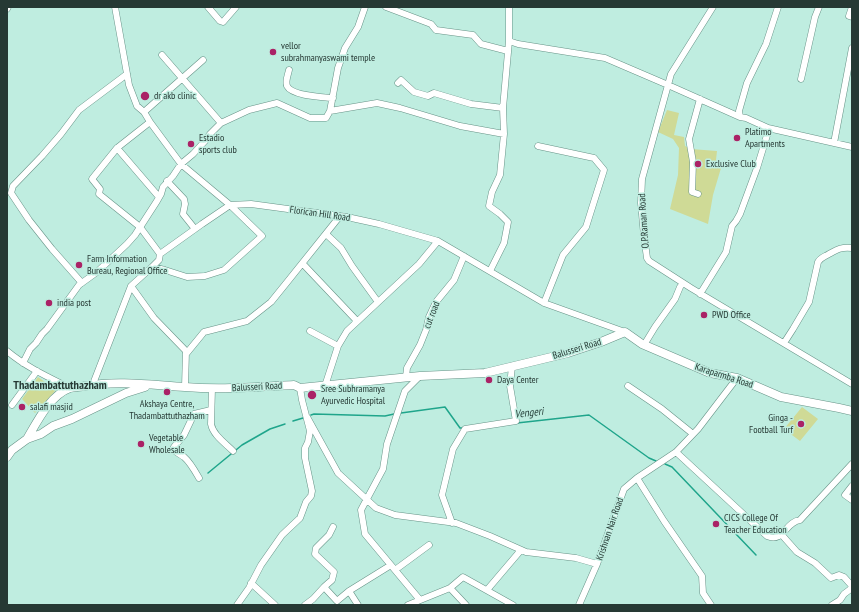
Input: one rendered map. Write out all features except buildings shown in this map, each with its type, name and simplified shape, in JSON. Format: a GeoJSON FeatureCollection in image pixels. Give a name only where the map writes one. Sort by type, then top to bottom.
{"type":"FeatureCollection","features":[{"type":"Feature","properties":{"kind":"main road","name":"Balusseri Road"},"geometry":{"type":"LineString","coordinates":[[27,438],[51,403],[70,388],[93,384],[152,384],[186,388],[242,388],[294,385],[300,388],[406,377],[485,373],[568,353],[625,332]]}},
{"type":"Feature","properties":{"kind":"main road","name":"Karaparmba Road"},"geometry":{"type":"LineString","coordinates":[[625,332],[644,345],[710,373],[737,378],[781,397],[852,411]]}},
{"type":"Feature","properties":{"kind":"main road"},"geometry":{"type":"LineString","coordinates":[[7,457],[12,450],[27,438],[41,434],[53,426],[72,419],[126,393],[152,384]]}},
{"type":"Feature","properties":{"kind":"street"},"geometry":{"type":"LineString","coordinates":[[115,7],[129,85],[137,106],[144,112],[181,164],[230,205],[262,236],[224,270],[206,276],[187,277],[152,267]]}},
{"type":"Feature","properties":{"kind":"street"},"geometry":{"type":"LineString","coordinates":[[208,7],[220,21],[223,22],[236,7]]}},
{"type":"Feature","properties":{"kind":"street"},"geometry":{"type":"LineString","coordinates":[[23,363],[30,349],[47,329],[79,285],[97,272],[127,244],[159,197],[163,186],[173,176],[181,164],[193,154],[221,123],[249,110],[277,103],[310,118],[326,118],[330,112],[338,68],[345,48],[358,26],[365,7]]}},
{"type":"Feature","properties":{"kind":"street"},"geometry":{"type":"LineString","coordinates":[[386,7],[431,24],[436,30],[474,35],[481,44],[508,51]]}},
{"type":"Feature","properties":{"kind":"street"},"geometry":{"type":"LineString","coordinates":[[490,271],[504,243],[508,222],[489,206],[492,192],[500,176],[504,134],[503,108],[509,41],[509,7]]}},
{"type":"Feature","properties":{"kind":"street","name":"O.P.Raman Road"},"geometry":{"type":"LineString","coordinates":[[713,7],[671,74],[642,179],[641,203],[646,255],[649,260],[700,294],[852,384]]}},
{"type":"Feature","properties":{"kind":"street"},"geometry":{"type":"LineString","coordinates":[[740,117],[739,111],[747,83],[766,44],[778,7]]}},
{"type":"Feature","properties":{"kind":"street"},"geometry":{"type":"LineString","coordinates":[[801,79],[815,17],[819,7]]}},
{"type":"Feature","properties":{"kind":"street"},"geometry":{"type":"LineString","coordinates":[[852,7],[848,16],[852,17]]}},
{"type":"Feature","properties":{"kind":"street"},"geometry":{"type":"LineString","coordinates":[[509,41],[518,44],[605,58],[768,128],[852,147]]}},
{"type":"Feature","properties":{"kind":"street"},"geometry":{"type":"LineString","coordinates":[[834,143],[852,48]]}},
{"type":"Feature","properties":{"kind":"street"},"geometry":{"type":"LineString","coordinates":[[162,55],[221,123]]}},
{"type":"Feature","properties":{"kind":"street"},"geometry":{"type":"LineString","coordinates":[[144,112],[203,60]]}},
{"type":"Feature","properties":{"kind":"street"},"geometry":{"type":"LineString","coordinates":[[289,70],[286,81],[287,86],[292,91],[332,98]]}},
{"type":"Feature","properties":{"kind":"street"},"geometry":{"type":"LineString","coordinates":[[82,283],[29,220],[11,193],[13,186],[42,156],[79,110],[127,74]]}},
{"type":"Feature","properties":{"kind":"street"},"geometry":{"type":"LineString","coordinates":[[398,83],[401,80],[414,92],[428,96],[434,93],[471,104],[503,108]]}},
{"type":"Feature","properties":{"kind":"street"},"geometry":{"type":"LineString","coordinates":[[698,194],[692,192],[693,162],[689,139],[700,99]]}},
{"type":"Feature","properties":{"kind":"street"},"geometry":{"type":"LineString","coordinates":[[330,112],[377,102],[460,126],[504,134]]}},
{"type":"Feature","properties":{"kind":"street"},"geometry":{"type":"LineString","coordinates":[[150,122],[117,148],[92,180],[100,189],[99,194],[140,227],[160,254]]}},
{"type":"Feature","properties":{"kind":"street"},"geometry":{"type":"LineString","coordinates":[[700,294],[726,252],[732,226],[740,214],[757,168],[768,128]]}},
{"type":"Feature","properties":{"kind":"street"},"geometry":{"type":"LineString","coordinates":[[538,146],[594,158],[604,170],[586,227],[563,255],[544,303]]}},
{"type":"Feature","properties":{"kind":"street"},"geometry":{"type":"LineString","coordinates":[[117,148],[159,197]]}},
{"type":"Feature","properties":{"kind":"street"},"geometry":{"type":"LineString","coordinates":[[167,181],[184,198],[183,214],[195,229]]}},
{"type":"Feature","properties":{"kind":"street","name":"Florican Hill Road"},"geometry":{"type":"LineString","coordinates":[[230,205],[251,204],[340,216],[379,224],[438,241],[544,303],[625,332]]}},
{"type":"Feature","properties":{"kind":"street"},"geometry":{"type":"LineString","coordinates":[[93,384],[131,286],[159,260],[160,254],[230,205]]}},
{"type":"Feature","properties":{"kind":"street"},"geometry":{"type":"LineString","coordinates":[[186,354],[204,332],[247,321],[271,302],[340,216]]}},
{"type":"Feature","properties":{"kind":"street"},"geometry":{"type":"LineString","coordinates":[[326,234],[341,248],[378,302]]}},
{"type":"Feature","properties":{"kind":"street"},"geometry":{"type":"LineString","coordinates":[[325,386],[338,346],[347,331],[420,264],[438,241]]}},
{"type":"Feature","properties":{"kind":"street"},"geometry":{"type":"LineString","coordinates":[[784,343],[809,302],[818,262],[821,257],[828,255],[837,249],[846,247],[852,248]]}},
{"type":"Feature","properties":{"kind":"street","name":"cut road"},"geometry":{"type":"LineString","coordinates":[[406,377],[407,368],[420,345],[429,317],[436,302],[454,280],[464,256]]}},
{"type":"Feature","properties":{"kind":"street"},"geometry":{"type":"LineString","coordinates":[[303,264],[357,321]]}},
{"type":"Feature","properties":{"kind":"street"},"geometry":{"type":"LineString","coordinates":[[644,345],[675,299],[683,283]]}},
{"type":"Feature","properties":{"kind":"street"},"geometry":{"type":"LineString","coordinates":[[131,286],[154,318],[186,351],[186,388]]}},
{"type":"Feature","properties":{"kind":"street"},"geometry":{"type":"LineString","coordinates":[[310,331],[338,346]]}},
{"type":"Feature","properties":{"kind":"street"},"geometry":{"type":"LineString","coordinates":[[7,361],[9,353],[36,372],[70,388]]}},
{"type":"Feature","properties":{"kind":"street"},"geometry":{"type":"LineString","coordinates":[[452,523],[442,495],[453,449],[465,429],[516,421],[510,386],[512,366]]}},
{"type":"Feature","properties":{"kind":"street"},"geometry":{"type":"LineString","coordinates":[[12,405],[36,372]]}},
{"type":"Feature","properties":{"kind":"street"},"geometry":{"type":"LineString","coordinates":[[420,376],[405,391],[388,444],[383,469],[361,510],[365,534],[420,600]]}},
{"type":"Feature","properties":{"kind":"street","name":"Krishnan Nair Road"},"geometry":{"type":"LineString","coordinates":[[579,605],[597,564],[624,489],[637,478],[676,452],[693,434],[737,378]]}},
{"type":"Feature","properties":{"kind":"street"},"geometry":{"type":"LineString","coordinates":[[628,386],[662,409],[693,434]]}},
{"type":"Feature","properties":{"kind":"street"},"geometry":{"type":"LineString","coordinates":[[212,388],[212,429],[233,451]]}},
{"type":"Feature","properties":{"kind":"street"},"geometry":{"type":"LineString","coordinates":[[237,605],[282,535],[300,518],[306,502],[311,496],[312,491],[305,458],[305,448],[310,431],[300,388]]}},
{"type":"Feature","properties":{"kind":"street"},"geometry":{"type":"LineString","coordinates":[[199,478],[183,456],[175,452],[173,449],[186,431],[194,414],[211,410]]}},
{"type":"Feature","properties":{"kind":"street"},"geometry":{"type":"LineString","coordinates":[[307,417],[338,473],[376,508],[395,515],[456,523],[526,552],[576,558],[597,564]]}},
{"type":"Feature","properties":{"kind":"street"},"geometry":{"type":"LineString","coordinates":[[676,452],[767,536],[772,538],[778,537],[794,521],[800,520],[852,464]]}},
{"type":"Feature","properties":{"kind":"street"},"geometry":{"type":"LineString","coordinates":[[637,478],[664,521],[702,576],[703,593],[711,605]]}},
{"type":"Feature","properties":{"kind":"street"},"geometry":{"type":"LineString","coordinates":[[852,486],[845,495],[852,500]]}},
{"type":"Feature","properties":{"kind":"street"},"geometry":{"type":"LineString","coordinates":[[305,605],[332,580],[334,572],[315,554],[316,548],[329,534],[333,527]]}},
{"type":"Feature","properties":{"kind":"street"},"geometry":{"type":"LineString","coordinates":[[781,534],[797,552],[816,563],[831,578],[839,575],[844,577],[852,587],[840,600],[832,605]]}},
{"type":"Feature","properties":{"kind":"street"},"geometry":{"type":"LineString","coordinates":[[395,570],[429,545]]}},
{"type":"Feature","properties":{"kind":"street"},"geometry":{"type":"LineString","coordinates":[[487,590],[521,550]]}},
{"type":"Feature","properties":{"kind":"street"},"geometry":{"type":"LineString","coordinates":[[324,588],[337,601],[349,591],[391,565]]}},
{"type":"Feature","properties":{"kind":"street"},"geometry":{"type":"LineString","coordinates":[[408,605],[450,588],[463,577],[513,605]]}},
{"type":"Feature","properties":{"kind":"street"},"geometry":{"type":"LineString","coordinates":[[251,583],[267,602],[275,605]]}},
{"type":"Feature","properties":{"kind":"street"},"geometry":{"type":"LineString","coordinates":[[450,588],[466,605]]}},
{"type":"Feature","properties":{"kind":"street"},"geometry":{"type":"LineString","coordinates":[[349,591],[358,605]]}},
{"type":"Feature","properties":{"kind":"green space","name":"Exclusive Club"},"geometry":{"type":"Polygon","coordinates":[[[667,110],[679,113],[674,135],[684,137],[685,146],[691,149],[717,151],[716,160],[721,168],[713,195],[708,224],[670,209],[678,175],[679,148],[673,139],[658,132],[667,110]]]}},
{"type":"Feature","properties":{"kind":"green space"},"geometry":{"type":"Polygon","coordinates":[[[38,377],[56,390],[35,413],[22,399],[38,377]]]}},
{"type":"Feature","properties":{"kind":"green space","name":"Ginga - Football Turf"},"geometry":{"type":"Polygon","coordinates":[[[802,407],[818,419],[800,441],[784,429],[802,407]]]}},
{"type":"Feature","properties":{"kind":"waterway","name":"Vengeri"},"geometry":{"type":"LineString","coordinates":[[401,413],[445,407],[460,428],[463,428]]}},
{"type":"Feature","properties":{"kind":"waterway","name":"Vengeri"},"geometry":{"type":"LineString","coordinates":[[311,415],[385,416],[394,414]]}},
{"type":"Feature","properties":{"kind":"waterway","name":"Vengeri"},"geometry":{"type":"LineString","coordinates":[[517,423],[589,415],[649,458],[656,461]]}},
{"type":"Feature","properties":{"kind":"waterway"},"geometry":{"type":"LineString","coordinates":[[293,421],[303,418]]}},
{"type":"Feature","properties":{"kind":"waterway","name":"Vengeri"},"geometry":{"type":"LineString","coordinates":[[208,473],[242,445],[270,429],[285,424]]}},
{"type":"Feature","properties":{"kind":"waterway","name":"Vengeri"},"geometry":{"type":"LineString","coordinates":[[665,464],[672,467],[756,555]]}},
{"type":"Feature","properties":{"kind":"place","name":"vellor subrahmanyaswami temple"},"geometry":{"type":"Point","coordinates":[273,52]}},
{"type":"Feature","properties":{"kind":"place","name":"dr akb clinic"},"geometry":{"type":"Point","coordinates":[145,96]}},
{"type":"Feature","properties":{"kind":"place","name":"Platimo Apartments"},"geometry":{"type":"Point","coordinates":[737,138]}},
{"type":"Feature","properties":{"kind":"place","name":"Estadio sports club"},"geometry":{"type":"Point","coordinates":[191,144]}},
{"type":"Feature","properties":{"kind":"place","name":"Exclusive Club"},"geometry":{"type":"Point","coordinates":[698,164]}},
{"type":"Feature","properties":{"kind":"place","name":"Farm Information Bureau, Regional Office"},"geometry":{"type":"Point","coordinates":[79,265]}},
{"type":"Feature","properties":{"kind":"place","name":"india post"},"geometry":{"type":"Point","coordinates":[49,303]}},
{"type":"Feature","properties":{"kind":"place","name":"PWD Office"},"geometry":{"type":"Point","coordinates":[704,315]}},
{"type":"Feature","properties":{"kind":"place","name":"Daya Center"},"geometry":{"type":"Point","coordinates":[489,380]}},
{"type":"Feature","properties":{"kind":"place","name":"Akshaya Centre, Thadambattuthazham"},"geometry":{"type":"Point","coordinates":[167,392]}},
{"type":"Feature","properties":{"kind":"place","name":"Sree Subhramanya Ayurvedic Hospital"},"geometry":{"type":"Point","coordinates":[312,395]}},
{"type":"Feature","properties":{"kind":"place","name":"salafi masjid"},"geometry":{"type":"Point","coordinates":[22,407]}},
{"type":"Feature","properties":{"kind":"place","name":"Ginga - Football Turf"},"geometry":{"type":"Point","coordinates":[801,424]}},
{"type":"Feature","properties":{"kind":"place","name":"Vegetable Wholesale"},"geometry":{"type":"Point","coordinates":[141,444]}},
{"type":"Feature","properties":{"kind":"place","name":"CICS College Of Teacher Education"},"geometry":{"type":"Point","coordinates":[716,524]}},
{"type":"Feature","properties":{"kind":"district","name":"Thadambattuthazham"},"geometry":{"type":"Point","coordinates":[60,386]}}]}
